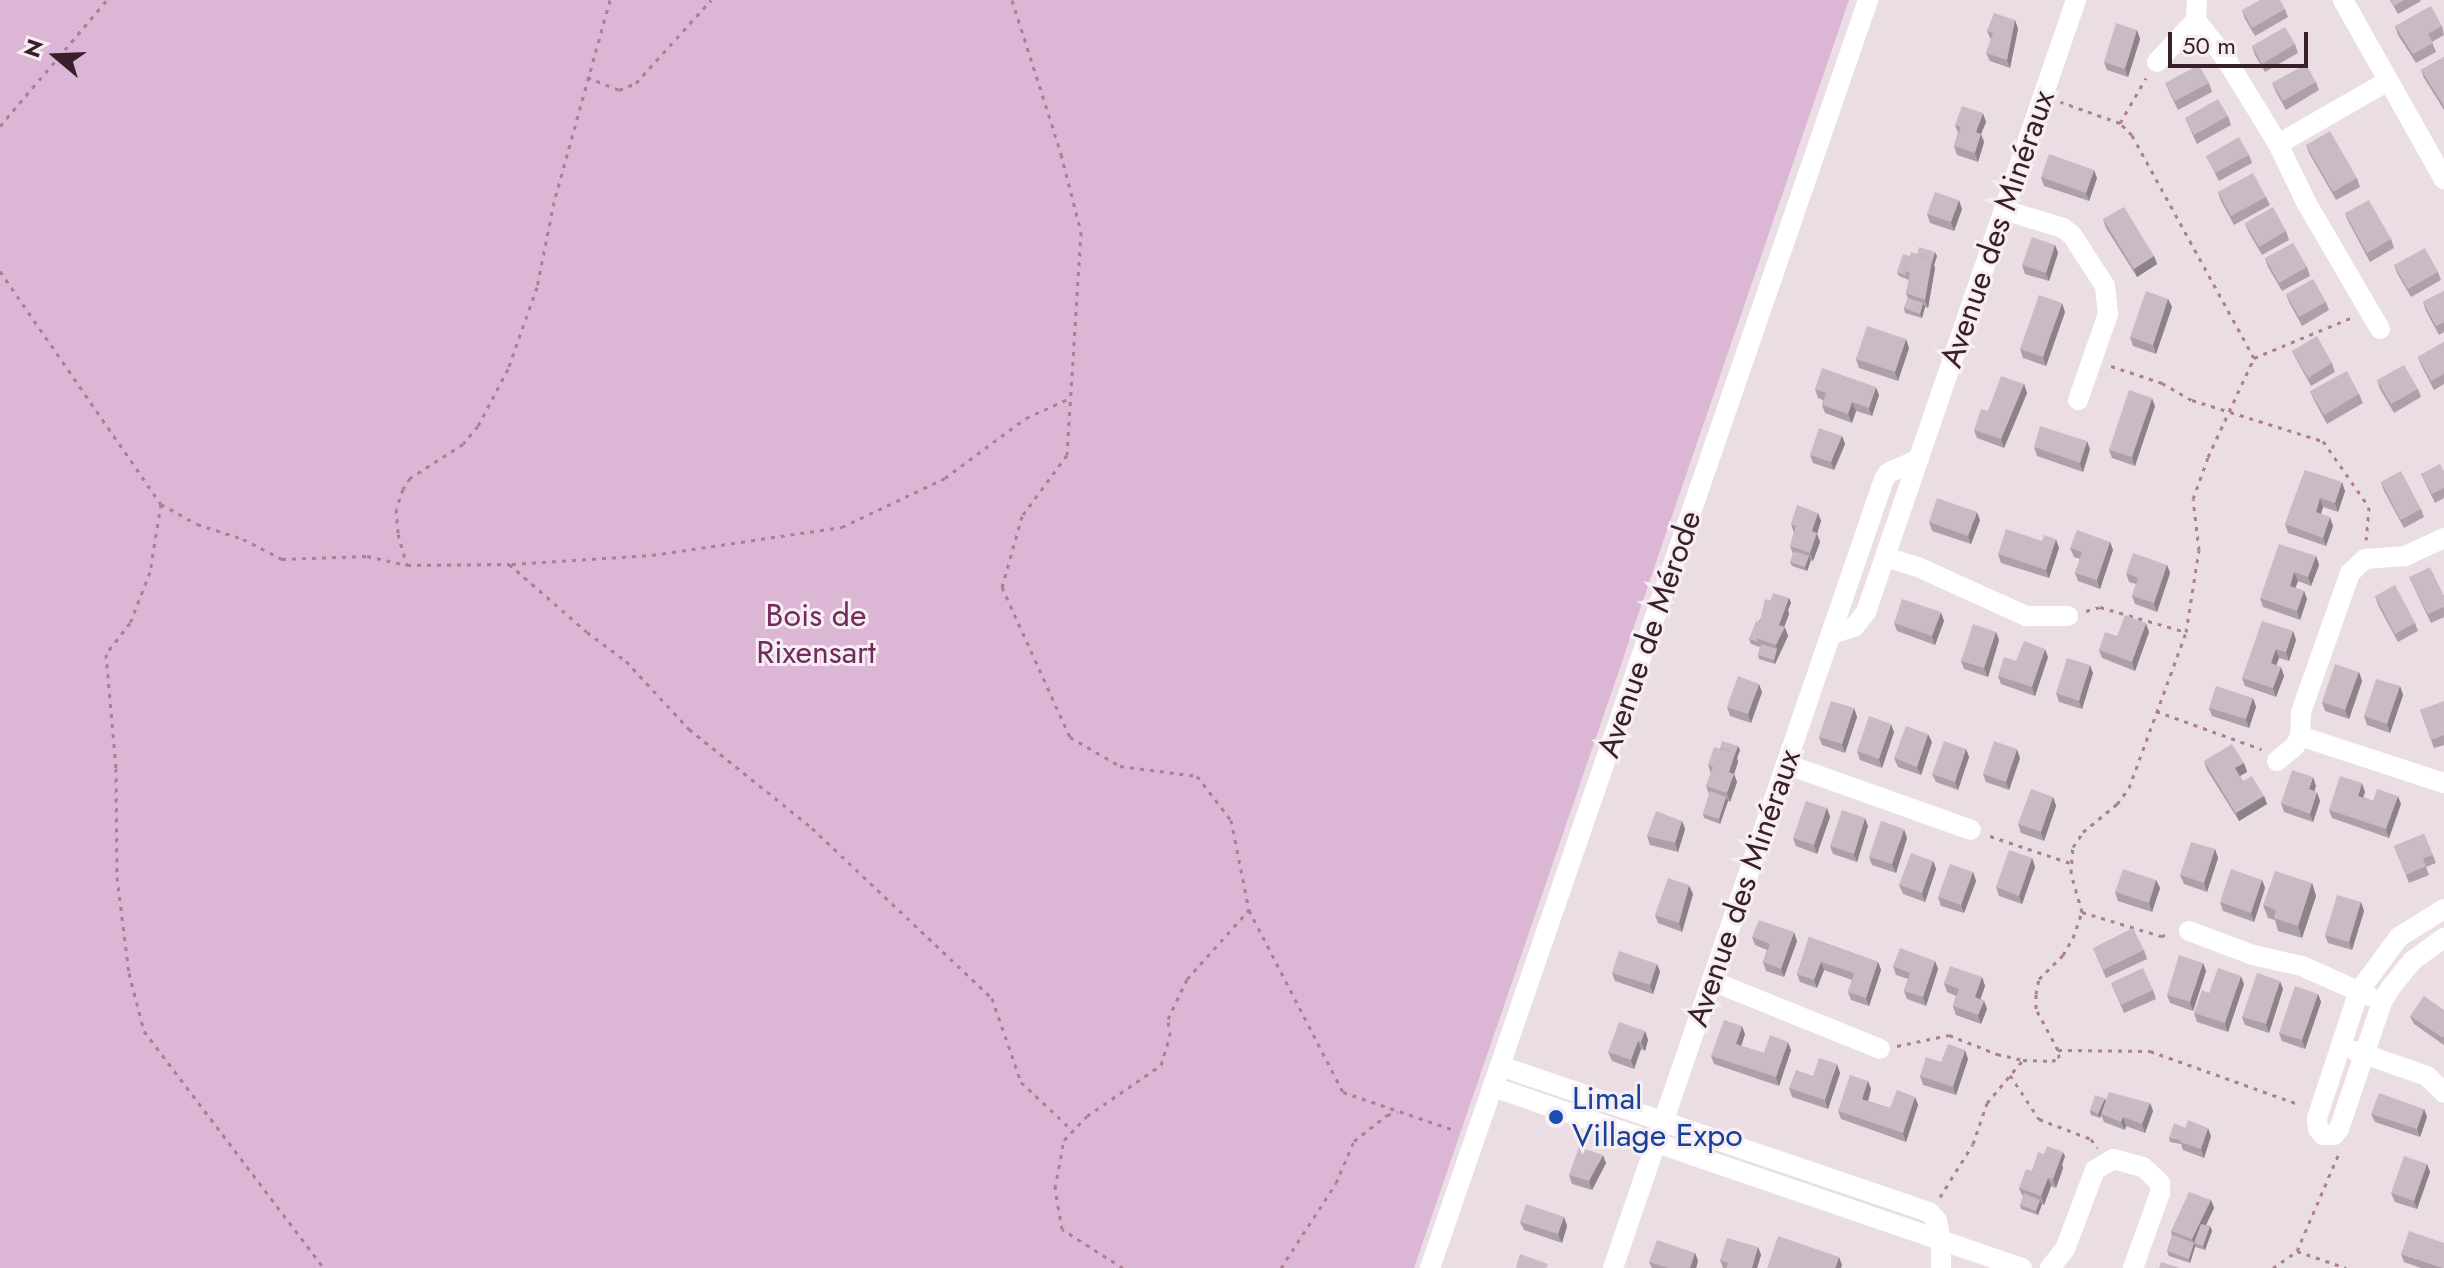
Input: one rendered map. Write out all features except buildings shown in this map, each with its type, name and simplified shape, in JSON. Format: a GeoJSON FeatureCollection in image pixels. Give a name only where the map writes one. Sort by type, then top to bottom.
{"type":"FeatureCollection","features":[{"type":"Feature","properties":{"kind":"street","name":"Avenue de Mérode"},"geometry":{"type":"LineString","coordinates":[[1430,1268],[1868,0]]}},
{"type":"Feature","properties":{"kind":"street","name":"Avenue des Minéraux"},"geometry":{"type":"LineString","coordinates":[[1831,634],[1860,621],[1885,557],[2076,0]]}},
{"type":"Feature","properties":{"kind":"street"},"geometry":{"type":"LineString","coordinates":[[2343,0],[2444,179]]}},
{"type":"Feature","properties":{"kind":"street"},"geometry":{"type":"LineString","coordinates":[[2157,62],[2196,10],[2278,144],[2306,202],[2380,329]]}},
{"type":"Feature","properties":{"kind":"street"},"geometry":{"type":"LineString","coordinates":[[2278,144],[2388,81]]}},
{"type":"Feature","properties":{"kind":"street"},"geometry":{"type":"LineString","coordinates":[[2004,210],[2063,228],[2072,235],[2105,286],[2108,314],[2078,400]]}},
{"type":"Feature","properties":{"kind":"street","name":"Avenue des Minéraux"},"geometry":{"type":"LineString","coordinates":[[1613,1268],[1884,479],[1888,473],[1919,459]]}},
{"type":"Feature","properties":{"kind":"street"},"geometry":{"type":"LineString","coordinates":[[2277,761],[2295,746],[2300,736],[2301,712],[2358,566],[2405,556],[2444,538]]}},
{"type":"Feature","properties":{"kind":"street"},"geometry":{"type":"LineString","coordinates":[[1885,557],[1918,567],[2026,616],[2068,616]]}},
{"type":"Feature","properties":{"kind":"street"},"geometry":{"type":"LineString","coordinates":[[2300,736],[2444,783]]}},
{"type":"Feature","properties":{"kind":"street"},"geometry":{"type":"LineString","coordinates":[[1786,764],[1971,830]]}},
{"type":"Feature","properties":{"kind":"street"},"geometry":{"type":"LineString","coordinates":[[2444,909],[2399,937],[2359,991],[2320,1111],[2318,1129],[2323,1135],[2334,1135],[2339,1129],[2382,1002],[2412,961],[2444,938]]}},
{"type":"Feature","properties":{"kind":"street"},"geometry":{"type":"LineString","coordinates":[[2189,931],[2253,955],[2302,966],[2382,1002]]}},
{"type":"Feature","properties":{"kind":"street"},"geometry":{"type":"LineString","coordinates":[[1712,981],[1880,1049]]}},
{"type":"Feature","properties":{"kind":"street"},"geometry":{"type":"LineString","coordinates":[[2341,1045],[2427,1076],[2444,1093]]}},
{"type":"Feature","properties":{"kind":"street"},"geometry":{"type":"LineString","coordinates":[[1500,1066],[1929,1212],[1937,1221],[1941,1268]]}},
{"type":"Feature","properties":{"kind":"street"},"geometry":{"type":"LineString","coordinates":[[1493,1087],[2022,1268]]}},
{"type":"Feature","properties":{"kind":"street"},"geometry":{"type":"LineString","coordinates":[[2050,1268],[2065,1249],[2095,1170],[2113,1159],[2143,1167],[2160,1183],[2160,1193],[2133,1268]]}},
{"type":"Feature","properties":{"kind":"path"},"geometry":{"type":"LineString","coordinates":[[0,126],[107,0]]}},
{"type":"Feature","properties":{"kind":"path"},"geometry":{"type":"LineString","coordinates":[[407,565],[398,534],[396,509],[403,489],[421,470],[463,444],[478,426],[508,369],[537,287],[554,202],[610,0]]}},
{"type":"Feature","properties":{"kind":"path"},"geometry":{"type":"LineString","coordinates":[[587,77],[619,90],[636,83],[711,0]]}},
{"type":"Feature","properties":{"kind":"path"},"geometry":{"type":"LineString","coordinates":[[1012,0],[1061,154],[1081,232],[1067,455],[1022,516],[1002,587],[1070,737],[1120,766],[1197,776],[1231,820],[1249,910],[1343,1092],[1475,1137]]}},
{"type":"Feature","properties":{"kind":"path"},"geometry":{"type":"LineString","coordinates":[[2120,123],[2157,62]]}},
{"type":"Feature","properties":{"kind":"path"},"geometry":{"type":"LineString","coordinates":[[2043,96],[2120,123],[2132,135],[2254,358]]}},
{"type":"Feature","properties":{"kind":"path"},"geometry":{"type":"LineString","coordinates":[[0,271],[161,504],[197,524],[243,539],[282,559],[367,556],[407,565],[509,564],[652,555],[842,527],[945,478],[1026,418],[1070,398]]}},
{"type":"Feature","properties":{"kind":"path"},"geometry":{"type":"LineString","coordinates":[[1880,1049],[1949,1035],[1997,1054],[2023,1060],[2052,1061],[2059,1058],[2058,1050],[2036,1009],[2039,979],[2063,955],[2082,912],[2070,863],[2073,847],[2083,832],[2117,804],[2129,788],[2186,632],[2199,550],[2193,499],[2254,358],[2368,310]]}},
{"type":"Feature","properties":{"kind":"path"},"geometry":{"type":"LineString","coordinates":[[2092,358],[2229,412],[2315,437],[2330,446],[2369,507],[2358,566]]}},
{"type":"Feature","properties":{"kind":"path"},"geometry":{"type":"LineString","coordinates":[[161,504],[150,572],[130,623],[106,654],[116,768],[117,877],[129,973],[144,1031],[324,1268]]}},
{"type":"Feature","properties":{"kind":"path"},"geometry":{"type":"LineString","coordinates":[[509,564],[587,632],[626,661],[689,729],[812,828],[992,998],[1021,1082],[1073,1131]]}},
{"type":"Feature","properties":{"kind":"path"},"geometry":{"type":"LineString","coordinates":[[2068,616],[2100,607],[2186,632]]}},
{"type":"Feature","properties":{"kind":"path"},"geometry":{"type":"LineString","coordinates":[[2156,711],[2264,750],[2277,761]]}},
{"type":"Feature","properties":{"kind":"path"},"geometry":{"type":"LineString","coordinates":[[1971,830],[2070,863]]}},
{"type":"Feature","properties":{"kind":"path"},"geometry":{"type":"LineString","coordinates":[[1123,1268],[1062,1229],[1055,1188],[1064,1140],[1087,1116],[1161,1065],[1170,1036],[1168,1019],[1187,979],[1249,910]]}},
{"type":"Feature","properties":{"kind":"path"},"geometry":{"type":"LineString","coordinates":[[2082,912],[2161,936],[2189,931]]}},
{"type":"Feature","properties":{"kind":"path"},"geometry":{"type":"LineString","coordinates":[[2058,1050],[2150,1051],[2320,1111]]}},
{"type":"Feature","properties":{"kind":"path"},"geometry":{"type":"LineString","coordinates":[[1929,1212],[1973,1144],[1987,1103],[2023,1060]]}},
{"type":"Feature","properties":{"kind":"path"},"geometry":{"type":"LineString","coordinates":[[2010,1075],[2039,1119],[2091,1139],[2106,1161]]}},
{"type":"Feature","properties":{"kind":"path"},"geometry":{"type":"LineString","coordinates":[[1281,1268],[1336,1183],[1354,1141],[1387,1115],[1402,1112]]}},
{"type":"Feature","properties":{"kind":"path"},"geometry":{"type":"LineString","coordinates":[[2273,1268],[2297,1251],[2336,1166],[2342,1141],[2339,1129]]}},
{"type":"Feature","properties":{"kind":"path"},"geometry":{"type":"LineString","coordinates":[[2297,1251],[2346,1268]]}},
{"type":"Feature","properties":{"kind":"green space","name":"Bois de Rixensart"},"geometry":{"type":"Polygon","coordinates":[[[0,0],[1849,0],[1414,1268],[0,1268],[0,0]]]}},
{"type":"Feature","properties":{"kind":"place","name":"Limal Village Expo"},"geometry":{"type":"Point","coordinates":[1556,1117]}}]}
